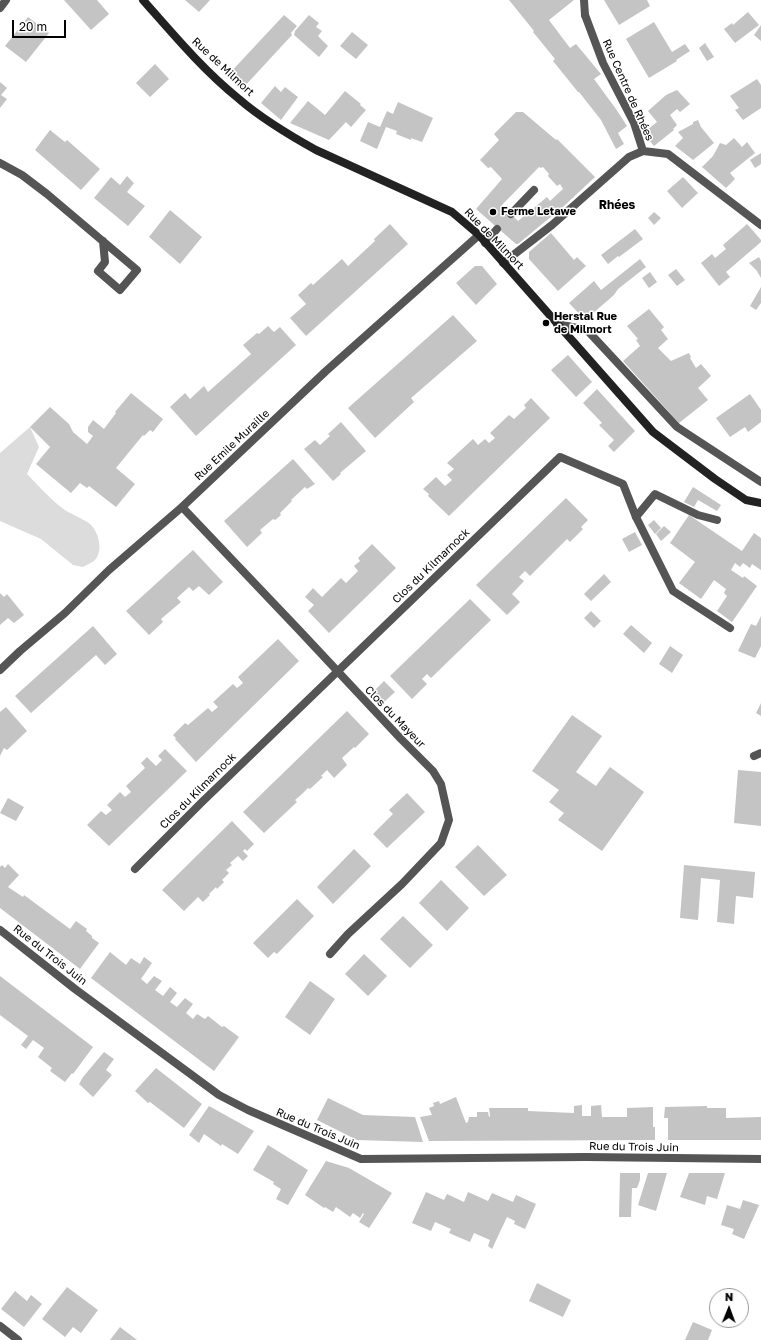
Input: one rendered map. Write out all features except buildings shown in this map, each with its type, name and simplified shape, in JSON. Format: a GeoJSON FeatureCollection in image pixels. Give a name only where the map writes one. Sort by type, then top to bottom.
{"type":"FeatureCollection","features":[{"type":"Feature","properties":{"kind":"street"},"geometry":{"type":"LineString","coordinates":[[0,8],[6,0]]}},
{"type":"Feature","properties":{"kind":"street","name":"Rue de Milmort"},"geometry":{"type":"LineString","coordinates":[[142,0],[189,52],[238,98],[262,117],[294,138],[316,150],[452,212],[479,236],[653,432],[746,500],[761,503]]}},
{"type":"Feature","properties":{"kind":"street","name":"Rue Centre de Rhées"},"geometry":{"type":"LineString","coordinates":[[584,0],[585,15],[603,63],[634,123],[643,151]]}},
{"type":"Feature","properties":{"kind":"street","name":"Rue Centre de Rhées"},"geometry":{"type":"LineString","coordinates":[[503,263],[552,225],[629,157],[643,151],[668,154],[761,225]]}},
{"type":"Feature","properties":{"kind":"street"},"geometry":{"type":"LineString","coordinates":[[0,163],[31,181],[103,241],[137,270],[120,290],[98,270],[105,262],[103,241]]}},
{"type":"Feature","properties":{"kind":"street"},"geometry":{"type":"LineString","coordinates":[[511,214],[534,190]]}},
{"type":"Feature","properties":{"kind":"street"},"geometry":{"type":"LineString","coordinates":[[485,243],[498,229]]}},
{"type":"Feature","properties":{"kind":"street","name":"Rue Emile Muraille"},"geometry":{"type":"LineString","coordinates":[[0,670],[65,613],[109,570],[182,507],[326,371],[479,236]]}},
{"type":"Feature","properties":{"kind":"street"},"geometry":{"type":"LineString","coordinates":[[557,324],[587,330],[677,427],[761,482]]}},
{"type":"Feature","properties":{"kind":"street","name":"Clos du Kilmarnock"},"geometry":{"type":"LineString","coordinates":[[135,869],[207,797],[560,457],[623,484],[636,517],[673,591],[730,628]]}},
{"type":"Feature","properties":{"kind":"street"},"geometry":{"type":"LineString","coordinates":[[636,517],[655,494],[698,515],[717,520]]}},
{"type":"Feature","properties":{"kind":"street","name":"Clos du Mayeur"},"geometry":{"type":"LineString","coordinates":[[182,507],[432,771],[442,788],[449,820],[441,843],[402,884],[348,934],[330,954]]}},
{"type":"Feature","properties":{"kind":"street","name":"Rue du Trois Juin"},"geometry":{"type":"LineString","coordinates":[[0,930],[75,989],[219,1095],[248,1110],[361,1159],[586,1157],[761,1159]]}},
{"type":"Feature","properties":{"kind":"street"},"geometry":{"type":"LineString","coordinates":[[0,1326],[18,1340]]}},
{"type":"Feature","properties":{"kind":"shaded area"},"geometry":{"type":"Polygon","coordinates":[[[30,427],[39,447],[27,474],[61,507],[90,524],[98,537],[100,547],[97,557],[94,561],[83,567],[73,565],[41,539],[0,521],[0,453],[30,427]]]}},
{"type":"Feature","properties":{"kind":"place","name":"Ferme Letawe"},"geometry":{"type":"Point","coordinates":[493,212]}},
{"type":"Feature","properties":{"kind":"place","name":"Herstal Rue de Milmort"},"geometry":{"type":"Point","coordinates":[546,323]}},
{"type":"Feature","properties":{"kind":"district","name":"Rhées"},"geometry":{"type":"Point","coordinates":[617,205]}}]}
